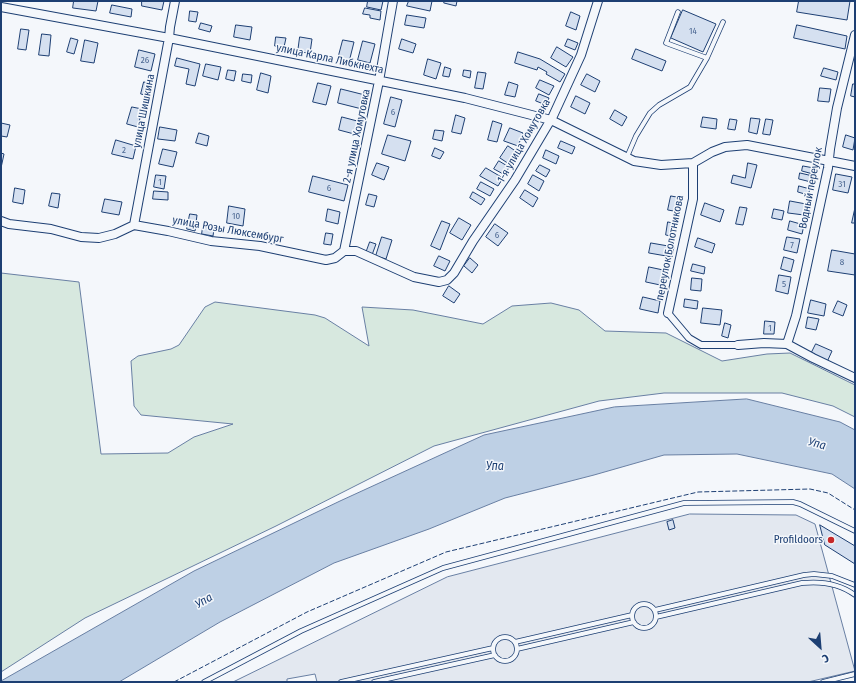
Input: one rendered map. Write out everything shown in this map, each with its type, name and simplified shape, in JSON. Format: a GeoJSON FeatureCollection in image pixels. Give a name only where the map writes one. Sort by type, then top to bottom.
{"type":"FeatureCollection","features":[{"type":"Feature","properties":{"kind":"street","name":"улица Шишкина"},"geometry":{"type":"LineString","coordinates":[[134,225],[175,1]]}},
{"type":"Feature","properties":{"kind":"street","name":"2-я улица Хомутовка"},"geometry":{"type":"LineString","coordinates":[[344,251],[394,1]]}},
{"type":"Feature","properties":{"kind":"street","name":"1-я улица Хомутовка"},"geometry":{"type":"LineString","coordinates":[[344,251],[356,251],[414,277],[439,282],[447,280],[454,273],[473,241],[515,180],[551,120],[581,55],[598,1]]}},
{"type":"Feature","properties":{"kind":"street","name":"улица Карла Либкнехта"},"geometry":{"type":"LineString","coordinates":[[1,7],[169,38],[466,98],[551,120],[634,160],[661,165],[693,163]]}},
{"type":"Feature","properties":{"kind":"street","name":"Водный переулок"},"geometry":{"type":"LineString","coordinates":[[787,344],[796,316],[829,161],[837,108],[855,35]]}},
{"type":"Feature","properties":{"kind":"street"},"geometry":{"type":"LineString","coordinates":[[693,163],[712,152],[725,147],[747,145],[855,166]]}},
{"type":"Feature","properties":{"kind":"street","name":"переулок Болотникова"},"geometry":{"type":"LineString","coordinates":[[668,313],[693,198],[693,163]]}},
{"type":"Feature","properties":{"kind":"street"},"geometry":{"type":"LineString","coordinates":[[1,222],[51,229],[81,237],[99,238],[115,234],[134,225]]}},
{"type":"Feature","properties":{"kind":"street","name":"улица Розы Люксембург"},"geometry":{"type":"LineString","coordinates":[[134,225],[211,241],[260,246],[326,260],[335,258],[344,251]]}},
{"type":"Feature","properties":{"kind":"street"},"geometry":{"type":"LineString","coordinates":[[668,313],[689,338],[701,345],[738,346],[764,343],[787,344],[855,378]]}},
{"type":"Feature","properties":{"kind":"lane"},"geometry":{"type":"LineString","coordinates":[[678,12],[666,42],[707,58]]}},
{"type":"Feature","properties":{"kind":"lane"},"geometry":{"type":"LineString","coordinates":[[627,157],[636,136],[650,113],[659,105],[690,87],[707,58],[723,22]]}},
{"type":"Feature","properties":{"kind":"lane"},"geometry":{"type":"LineString","coordinates":[[204,682],[302,631],[444,568],[682,504],[793,502],[855,531]]}},
{"type":"Feature","properties":{"kind":"lane"},"geometry":{"type":"LineString","coordinates":[[654,610],[804,575],[814,574],[832,576],[855,585]]}},
{"type":"Feature","properties":{"kind":"lane"},"geometry":{"type":"LineString","coordinates":[[656,617],[802,583],[829,583],[843,587],[855,595]]}},
{"type":"Feature","properties":{"kind":"lane"},"geometry":{"type":"LineString","coordinates":[[642,604],[649,605],[654,610],[656,617],[654,623],[650,627],[641,628],[636,625],[632,615],[635,608],[642,604]]}},
{"type":"Feature","properties":{"kind":"lane"},"geometry":{"type":"LineString","coordinates":[[515,642],[632,615]]}},
{"type":"Feature","properties":{"kind":"lane"},"geometry":{"type":"LineString","coordinates":[[517,649],[634,622]]}},
{"type":"Feature","properties":{"kind":"lane"},"geometry":{"type":"LineString","coordinates":[[502,637],[509,638],[515,642],[517,649],[512,659],[501,660],[495,655],[493,648],[496,641],[502,637]]}},
{"type":"Feature","properties":{"kind":"lane"},"geometry":{"type":"LineString","coordinates":[[341,682],[493,648]]}},
{"type":"Feature","properties":{"kind":"lane"},"geometry":{"type":"LineString","coordinates":[[374,682],[495,655]]}},
{"type":"Feature","properties":{"kind":"lane"},"geometry":{"type":"LineString","coordinates":[[823,682],[855,674]]}},
{"type":"Feature","properties":{"kind":"shaded area"},"geometry":{"type":"Polygon","coordinates":[[[1,273],[79,282],[101,454],[168,453],[194,437],[233,424],[141,415],[134,406],[131,361],[138,356],[171,349],[179,345],[205,307],[215,302],[315,315],[325,318],[369,346],[362,307],[413,310],[483,324],[512,306],[551,303],[579,310],[605,331],[666,333],[722,361],[767,354],[790,353],[855,385],[855,417],[833,406],[782,393],[664,393],[599,401],[434,446],[276,526],[85,618],[1,672],[1,273]]]}},
{"type":"Feature","properties":{"kind":"shaded area"},"geometry":{"type":"Polygon","coordinates":[[[690,514],[796,515],[815,524],[855,671],[808,682],[317,682],[315,674],[287,679],[287,682],[233,682],[447,577],[690,514]]]}},
{"type":"Feature","properties":{"kind":"water","name":"Упа"},"geometry":{"type":"Polygon","coordinates":[[[747,399],[840,422],[855,430],[855,489],[832,474],[737,454],[664,455],[505,498],[429,529],[334,563],[220,622],[119,682],[1,682],[194,571],[340,501],[484,435],[614,407],[747,399]]]}},
{"type":"Feature","properties":{"kind":"building"},"geometry":{"type":"Polygon","coordinates":[[[74,1],[98,1],[96,11],[73,8],[74,1]]]}},
{"type":"Feature","properties":{"kind":"building"},"geometry":{"type":"Polygon","coordinates":[[[142,1],[164,1],[162,10],[142,6],[142,1]]]}},
{"type":"Feature","properties":{"kind":"building"},"geometry":{"type":"Polygon","coordinates":[[[368,1],[383,1],[381,10],[367,7],[368,1]]]}},
{"type":"Feature","properties":{"kind":"building"},"geometry":{"type":"Polygon","coordinates":[[[409,1],[432,1],[430,11],[407,6],[409,1]]]}},
{"type":"Feature","properties":{"kind":"building"},"geometry":{"type":"Polygon","coordinates":[[[445,1],[457,1],[456,6],[444,3],[445,1]]]}},
{"type":"Feature","properties":{"kind":"building"},"geometry":{"type":"Polygon","coordinates":[[[799,1],[850,1],[847,20],[797,12],[799,1]]]}},
{"type":"Feature","properties":{"kind":"building"},"geometry":{"type":"Polygon","coordinates":[[[112,5],[132,9],[131,17],[110,13],[112,5]]]}},
{"type":"Feature","properties":{"kind":"building"},"geometry":{"type":"Polygon","coordinates":[[[365,8],[381,11],[380,20],[370,18],[370,15],[363,14],[365,8]]]}},
{"type":"Feature","properties":{"kind":"building"},"geometry":{"type":"Polygon","coordinates":[[[683,10],[716,24],[703,52],[671,38],[683,10]]]}},
{"type":"Feature","properties":{"kind":"building"},"geometry":{"type":"Polygon","coordinates":[[[190,11],[198,12],[196,22],[189,21],[190,11]]]}},
{"type":"Feature","properties":{"kind":"building"},"geometry":{"type":"Polygon","coordinates":[[[571,12],[580,16],[576,30],[566,26],[571,12]]]}},
{"type":"Feature","properties":{"kind":"building"},"geometry":{"type":"Polygon","coordinates":[[[407,15],[426,18],[424,28],[405,25],[407,15]]]}},
{"type":"Feature","properties":{"kind":"building"},"geometry":{"type":"Polygon","coordinates":[[[201,23],[212,26],[210,32],[199,29],[201,23]]]}},
{"type":"Feature","properties":{"kind":"building"},"geometry":{"type":"Polygon","coordinates":[[[236,25],[252,27],[250,40],[234,37],[236,25]]]}},
{"type":"Feature","properties":{"kind":"building"},"geometry":{"type":"Polygon","coordinates":[[[797,25],[847,36],[845,49],[794,38],[797,25]]]}},
{"type":"Feature","properties":{"kind":"building"},"geometry":{"type":"Polygon","coordinates":[[[21,29],[29,30],[26,50],[18,49],[21,29]]]}},
{"type":"Feature","properties":{"kind":"building"},"geometry":{"type":"Polygon","coordinates":[[[42,34],[51,35],[49,56],[39,55],[42,34]]]}},
{"type":"Feature","properties":{"kind":"building"},"geometry":{"type":"Polygon","coordinates":[[[276,37],[286,38],[284,47],[275,46],[276,37]]]}},
{"type":"Feature","properties":{"kind":"building"},"geometry":{"type":"Polygon","coordinates":[[[300,37],[312,39],[310,53],[298,52],[300,37]]]}},
{"type":"Feature","properties":{"kind":"building"},"geometry":{"type":"Polygon","coordinates":[[[71,38],[78,40],[74,54],[67,52],[71,38]]]}},
{"type":"Feature","properties":{"kind":"building"},"geometry":{"type":"Polygon","coordinates":[[[402,39],[416,44],[413,53],[399,49],[402,39]]]}},
{"type":"Feature","properties":{"kind":"building"},"geometry":{"type":"Polygon","coordinates":[[[568,39],[578,43],[575,50],[565,46],[568,39]]]}},
{"type":"Feature","properties":{"kind":"building"},"geometry":{"type":"Polygon","coordinates":[[[85,40],[98,43],[94,63],[81,61],[85,40]]]}},
{"type":"Feature","properties":{"kind":"building"},"geometry":{"type":"Polygon","coordinates":[[[343,40],[354,42],[349,62],[338,59],[343,40]]]}},
{"type":"Feature","properties":{"kind":"building"},"geometry":{"type":"Polygon","coordinates":[[[363,41],[375,44],[370,63],[358,60],[363,41]]]}},
{"type":"Feature","properties":{"kind":"building"},"geometry":{"type":"Polygon","coordinates":[[[557,47],[573,57],[566,67],[551,58],[557,47]]]}},
{"type":"Feature","properties":{"kind":"building"},"geometry":{"type":"Polygon","coordinates":[[[636,49],[666,61],[662,71],[632,59],[636,49]]]}},
{"type":"Feature","properties":{"kind":"building"},"geometry":{"type":"Polygon","coordinates":[[[139,50],[155,54],[151,71],[135,67],[139,50]]]}},
{"type":"Feature","properties":{"kind":"building"},"geometry":{"type":"Polygon","coordinates":[[[518,52],[540,59],[565,74],[560,82],[546,74],[547,72],[538,67],[537,70],[515,63],[518,52]]]}},
{"type":"Feature","properties":{"kind":"building"},"geometry":{"type":"Polygon","coordinates":[[[177,58],[200,64],[195,86],[186,84],[189,69],[175,66],[177,58]]]}},
{"type":"Feature","properties":{"kind":"building"},"geometry":{"type":"Polygon","coordinates":[[[428,59],[441,63],[436,79],[424,75],[428,59]]]}},
{"type":"Feature","properties":{"kind":"building"},"geometry":{"type":"Polygon","coordinates":[[[206,64],[221,67],[218,80],[203,76],[206,64]]]}},
{"type":"Feature","properties":{"kind":"building"},"geometry":{"type":"Polygon","coordinates":[[[445,67],[451,69],[449,77],[443,76],[445,67]]]}},
{"type":"Feature","properties":{"kind":"building"},"geometry":{"type":"Polygon","coordinates":[[[824,68],[838,72],[836,80],[821,76],[824,68]]]}},
{"type":"Feature","properties":{"kind":"building"},"geometry":{"type":"Polygon","coordinates":[[[228,70],[236,71],[234,81],[226,79],[228,70]]]}},
{"type":"Feature","properties":{"kind":"building"},"geometry":{"type":"Polygon","coordinates":[[[464,70],[471,71],[470,78],[463,76],[464,70]]]}},
{"type":"Feature","properties":{"kind":"building"},"geometry":{"type":"Polygon","coordinates":[[[478,72],[486,73],[483,89],[475,88],[478,72]]]}},
{"type":"Feature","properties":{"kind":"building"},"geometry":{"type":"Polygon","coordinates":[[[261,73],[271,76],[268,93],[257,90],[261,73]]]}},
{"type":"Feature","properties":{"kind":"building"},"geometry":{"type":"Polygon","coordinates":[[[243,74],[252,75],[251,83],[242,81],[243,74]]]}},
{"type":"Feature","properties":{"kind":"building"},"geometry":{"type":"Polygon","coordinates":[[[587,74],[600,81],[595,92],[581,85],[587,74]]]}},
{"type":"Feature","properties":{"kind":"building"},"geometry":{"type":"Polygon","coordinates":[[[540,80],[554,86],[549,95],[536,88],[540,80]]]}},
{"type":"Feature","properties":{"kind":"building"},"geometry":{"type":"Polygon","coordinates":[[[144,82],[148,83],[145,95],[141,94],[144,82]]]}},
{"type":"Feature","properties":{"kind":"building"},"geometry":{"type":"Polygon","coordinates":[[[509,82],[518,85],[515,97],[505,95],[509,82]]]}},
{"type":"Feature","properties":{"kind":"building"},"geometry":{"type":"Polygon","coordinates":[[[318,83],[331,86],[326,105],[313,102],[318,83]]]}},
{"type":"Feature","properties":{"kind":"building"},"geometry":{"type":"Polygon","coordinates":[[[853,84],[855,84],[855,97],[851,96],[853,84]]]}},
{"type":"Feature","properties":{"kind":"building"},"geometry":{"type":"Polygon","coordinates":[[[820,88],[831,89],[829,102],[818,101],[820,88]]]}},
{"type":"Feature","properties":{"kind":"building"},"geometry":{"type":"Polygon","coordinates":[[[341,89],[365,95],[362,109],[338,103],[341,89]]]}},
{"type":"Feature","properties":{"kind":"building"},"geometry":{"type":"Polygon","coordinates":[[[539,94],[549,98],[546,105],[536,101],[539,94]]]}},
{"type":"Feature","properties":{"kind":"building"},"geometry":{"type":"Polygon","coordinates":[[[576,96],[590,103],[585,114],[571,107],[576,96]]]}},
{"type":"Feature","properties":{"kind":"building"},"geometry":{"type":"Polygon","coordinates":[[[391,97],[402,100],[395,127],[384,124],[391,97]]]}},
{"type":"Feature","properties":{"kind":"building"},"geometry":{"type":"Polygon","coordinates":[[[132,107],[142,109],[138,127],[127,124],[132,107]]]}},
{"type":"Feature","properties":{"kind":"building"},"geometry":{"type":"Polygon","coordinates":[[[615,110],[627,117],[622,126],[610,119],[615,110]]]}},
{"type":"Feature","properties":{"kind":"building"},"geometry":{"type":"Polygon","coordinates":[[[456,115],[465,118],[461,134],[452,132],[456,115]]]}},
{"type":"Feature","properties":{"kind":"building"},"geometry":{"type":"Polygon","coordinates":[[[342,117],[361,122],[358,135],[339,130],[342,117]]]}},
{"type":"Feature","properties":{"kind":"building"},"geometry":{"type":"Polygon","coordinates":[[[703,117],[717,119],[716,129],[701,127],[703,117]]]}},
{"type":"Feature","properties":{"kind":"building"},"geometry":{"type":"Polygon","coordinates":[[[751,118],[760,119],[757,134],[749,132],[751,118]]]}},
{"type":"Feature","properties":{"kind":"building"},"geometry":{"type":"Polygon","coordinates":[[[730,119],[737,120],[735,130],[728,129],[730,119]]]}},
{"type":"Feature","properties":{"kind":"building"},"geometry":{"type":"Polygon","coordinates":[[[766,119],[773,120],[770,135],[763,134],[766,119]]]}},
{"type":"Feature","properties":{"kind":"building"},"geometry":{"type":"Polygon","coordinates":[[[493,121],[502,124],[497,142],[488,140],[493,121]]]}},
{"type":"Feature","properties":{"kind":"building"},"geometry":{"type":"Polygon","coordinates":[[[1,123],[10,125],[7,137],[1,136],[1,123]]]}},
{"type":"Feature","properties":{"kind":"building"},"geometry":{"type":"Polygon","coordinates":[[[160,127],[177,130],[175,141],[158,139],[160,127]]]}},
{"type":"Feature","properties":{"kind":"building"},"geometry":{"type":"Polygon","coordinates":[[[510,128],[523,133],[518,146],[504,141],[510,128]]]}},
{"type":"Feature","properties":{"kind":"building"},"geometry":{"type":"Polygon","coordinates":[[[435,130],[444,131],[442,141],[433,139],[435,130]]]}},
{"type":"Feature","properties":{"kind":"building"},"geometry":{"type":"Polygon","coordinates":[[[199,133],[209,136],[207,146],[196,143],[199,133]]]}},
{"type":"Feature","properties":{"kind":"building"},"geometry":{"type":"Polygon","coordinates":[[[388,135],[411,141],[405,161],[382,154],[388,135]]]}},
{"type":"Feature","properties":{"kind":"building"},"geometry":{"type":"Polygon","coordinates":[[[846,135],[855,138],[853,150],[843,147],[846,135]]]}},
{"type":"Feature","properties":{"kind":"building"},"geometry":{"type":"Polygon","coordinates":[[[116,140],[136,146],[133,159],[112,154],[116,140]]]}},
{"type":"Feature","properties":{"kind":"building"},"geometry":{"type":"Polygon","coordinates":[[[561,141],[575,147],[572,154],[558,148],[561,141]]]}},
{"type":"Feature","properties":{"kind":"building"},"geometry":{"type":"Polygon","coordinates":[[[508,146],[517,152],[509,164],[500,158],[508,146]]]}},
{"type":"Feature","properties":{"kind":"building"},"geometry":{"type":"Polygon","coordinates":[[[435,148],[444,152],[440,159],[432,156],[435,148]]]}},
{"type":"Feature","properties":{"kind":"building"},"geometry":{"type":"Polygon","coordinates":[[[163,149],[177,152],[173,167],[159,164],[163,149]]]}},
{"type":"Feature","properties":{"kind":"building"},"geometry":{"type":"Polygon","coordinates":[[[546,150],[559,156],[556,164],[543,158],[546,150]]]}},
{"type":"Feature","properties":{"kind":"building"},"geometry":{"type":"Polygon","coordinates":[[[1,153],[4,154],[1,168],[1,153]]]}},
{"type":"Feature","properties":{"kind":"building"},"geometry":{"type":"Polygon","coordinates":[[[499,161],[509,167],[505,175],[494,169],[499,161]]]}},
{"type":"Feature","properties":{"kind":"building"},"geometry":{"type":"Polygon","coordinates":[[[377,163],[389,167],[384,180],[372,175],[377,163]]]}},
{"type":"Feature","properties":{"kind":"building"},"geometry":{"type":"Polygon","coordinates":[[[748,163],[757,165],[751,188],[731,183],[733,175],[745,178],[748,163]]]}},
{"type":"Feature","properties":{"kind":"building"},"geometry":{"type":"Polygon","coordinates":[[[540,165],[550,170],[546,177],[536,171],[540,165]]]}},
{"type":"Feature","properties":{"kind":"building"},"geometry":{"type":"Polygon","coordinates":[[[803,166],[814,168],[813,174],[802,171],[803,166]]]}},
{"type":"Feature","properties":{"kind":"building"},"geometry":{"type":"Polygon","coordinates":[[[486,168],[503,178],[498,186],[480,176],[486,168]]]}},
{"type":"Feature","properties":{"kind":"building"},"geometry":{"type":"Polygon","coordinates":[[[800,173],[813,176],[811,182],[799,179],[800,173]]]}},
{"type":"Feature","properties":{"kind":"building"},"geometry":{"type":"Polygon","coordinates":[[[836,174],[852,177],[848,193],[833,190],[836,174]]]}},
{"type":"Feature","properties":{"kind":"building"},"geometry":{"type":"Polygon","coordinates":[[[156,175],[166,176],[164,189],[154,187],[156,175]]]}},
{"type":"Feature","properties":{"kind":"building"},"geometry":{"type":"Polygon","coordinates":[[[533,175],[544,181],[539,191],[528,184],[533,175]]]}},
{"type":"Feature","properties":{"kind":"building"},"geometry":{"type":"Polygon","coordinates":[[[313,176],[348,185],[344,201],[309,192],[313,176]]]}},
{"type":"Feature","properties":{"kind":"building"},"geometry":{"type":"Polygon","coordinates":[[[481,182],[494,189],[490,196],[477,189],[481,182]]]}},
{"type":"Feature","properties":{"kind":"building"},"geometry":{"type":"Polygon","coordinates":[[[799,186],[810,189],[808,195],[798,192],[799,186]]]}},
{"type":"Feature","properties":{"kind":"building"},"geometry":{"type":"Polygon","coordinates":[[[15,188],[25,190],[23,204],[13,202],[15,188]]]}},
{"type":"Feature","properties":{"kind":"building"},"geometry":{"type":"Polygon","coordinates":[[[525,190],[538,198],[533,207],[520,198],[525,190]]]}},
{"type":"Feature","properties":{"kind":"building"},"geometry":{"type":"Polygon","coordinates":[[[154,191],[168,192],[168,200],[153,199],[154,191]]]}},
{"type":"Feature","properties":{"kind":"building"},"geometry":{"type":"Polygon","coordinates":[[[473,192],[485,199],[481,205],[470,198],[473,192]]]}},
{"type":"Feature","properties":{"kind":"building"},"geometry":{"type":"Polygon","coordinates":[[[52,193],[60,194],[58,208],[49,206],[52,193]]]}},
{"type":"Feature","properties":{"kind":"building"},"geometry":{"type":"Polygon","coordinates":[[[369,194],[377,196],[374,207],[366,205],[369,194]]]}},
{"type":"Feature","properties":{"kind":"building"},"geometry":{"type":"Polygon","coordinates":[[[671,196],[682,198],[679,212],[668,210],[671,196]]]}},
{"type":"Feature","properties":{"kind":"building"},"geometry":{"type":"Polygon","coordinates":[[[105,199],[122,202],[119,215],[102,212],[105,199]]]}},
{"type":"Feature","properties":{"kind":"building"},"geometry":{"type":"Polygon","coordinates":[[[790,201],[806,204],[804,215],[788,213],[790,201]]]}},
{"type":"Feature","properties":{"kind":"building"},"geometry":{"type":"Polygon","coordinates":[[[705,203],[724,210],[720,222],[701,215],[705,203]]]}},
{"type":"Feature","properties":{"kind":"building"},"geometry":{"type":"Polygon","coordinates":[[[229,206],[245,209],[243,226],[227,223],[229,206]]]}},
{"type":"Feature","properties":{"kind":"building"},"geometry":{"type":"Polygon","coordinates":[[[740,207],[747,208],[743,225],[736,224],[740,207]]]}},
{"type":"Feature","properties":{"kind":"building"},"geometry":{"type":"Polygon","coordinates":[[[855,208],[855,223],[852,223],[855,208]]]}},
{"type":"Feature","properties":{"kind":"building"},"geometry":{"type":"Polygon","coordinates":[[[328,209],[340,212],[338,224],[326,221],[328,209]]]}},
{"type":"Feature","properties":{"kind":"building"},"geometry":{"type":"Polygon","coordinates":[[[774,209],[784,211],[782,220],[772,218],[774,209]]]}},
{"type":"Feature","properties":{"kind":"building"},"geometry":{"type":"Polygon","coordinates":[[[190,214],[197,215],[195,231],[187,229],[190,214]]]}},
{"type":"Feature","properties":{"kind":"building"},"geometry":{"type":"Polygon","coordinates":[[[459,218],[471,225],[462,240],[450,233],[459,218]]]}},
{"type":"Feature","properties":{"kind":"building"},"geometry":{"type":"Polygon","coordinates":[[[442,221],[450,224],[440,250],[431,246],[442,221]]]}},
{"type":"Feature","properties":{"kind":"building"},"geometry":{"type":"Polygon","coordinates":[[[790,221],[804,225],[802,234],[788,230],[790,221]]]}},
{"type":"Feature","properties":{"kind":"building"},"geometry":{"type":"Polygon","coordinates":[[[668,222],[677,224],[675,237],[666,235],[668,222]]]}},
{"type":"Feature","properties":{"kind":"building"},"geometry":{"type":"Polygon","coordinates":[[[495,224],[508,233],[498,246],[486,237],[495,224]]]}},
{"type":"Feature","properties":{"kind":"building"},"geometry":{"type":"Polygon","coordinates":[[[203,227],[214,229],[213,236],[202,234],[203,227]]]}},
{"type":"Feature","properties":{"kind":"building"},"geometry":{"type":"Polygon","coordinates":[[[326,233],[333,234],[331,245],[324,244],[326,233]]]}},
{"type":"Feature","properties":{"kind":"building"},"geometry":{"type":"Polygon","coordinates":[[[382,237],[392,240],[386,259],[376,256],[382,237]]]}},
{"type":"Feature","properties":{"kind":"building"},"geometry":{"type":"Polygon","coordinates":[[[787,237],[800,239],[797,253],[784,250],[787,237]]]}},
{"type":"Feature","properties":{"kind":"building"},"geometry":{"type":"Polygon","coordinates":[[[698,238],[715,244],[712,253],[695,247],[698,238]]]}},
{"type":"Feature","properties":{"kind":"building"},"geometry":{"type":"Polygon","coordinates":[[[370,242],[376,244],[372,255],[366,253],[370,242]]]}},
{"type":"Feature","properties":{"kind":"building"},"geometry":{"type":"Polygon","coordinates":[[[651,243],[674,247],[672,257],[649,253],[651,243]]]}},
{"type":"Feature","properties":{"kind":"building"},"geometry":{"type":"Polygon","coordinates":[[[832,250],[855,254],[855,275],[828,271],[832,250]]]}},
{"type":"Feature","properties":{"kind":"building"},"geometry":{"type":"Polygon","coordinates":[[[439,256],[450,261],[445,271],[434,266],[439,256]]]}},
{"type":"Feature","properties":{"kind":"building"},"geometry":{"type":"Polygon","coordinates":[[[784,257],[794,260],[791,272],[781,269],[784,257]]]}},
{"type":"Feature","properties":{"kind":"building"},"geometry":{"type":"Polygon","coordinates":[[[470,258],[478,265],[472,273],[464,266],[470,258]]]}},
{"type":"Feature","properties":{"kind":"building"},"geometry":{"type":"Polygon","coordinates":[[[693,264],[705,267],[704,274],[691,271],[693,264]]]}},
{"type":"Feature","properties":{"kind":"building"},"geometry":{"type":"Polygon","coordinates":[[[649,267],[668,271],[665,286],[646,282],[649,267]]]}},
{"type":"Feature","properties":{"kind":"building"},"geometry":{"type":"Polygon","coordinates":[[[779,275],[791,277],[788,294],[776,291],[779,275]]]}},
{"type":"Feature","properties":{"kind":"building"},"geometry":{"type":"Polygon","coordinates":[[[692,278],[702,279],[701,291],[691,290],[692,278]]]}},
{"type":"Feature","properties":{"kind":"building"},"geometry":{"type":"Polygon","coordinates":[[[449,286],[460,294],[454,303],[443,296],[449,286]]]}},
{"type":"Feature","properties":{"kind":"building"},"geometry":{"type":"Polygon","coordinates":[[[643,297],[660,301],[658,313],[640,309],[643,297]]]}},
{"type":"Feature","properties":{"kind":"building"},"geometry":{"type":"Polygon","coordinates":[[[685,299],[698,301],[697,309],[684,307],[685,299]]]}},
{"type":"Feature","properties":{"kind":"building"},"geometry":{"type":"Polygon","coordinates":[[[811,300],[826,304],[824,316],[808,313],[811,300]]]}},
{"type":"Feature","properties":{"kind":"building"},"geometry":{"type":"Polygon","coordinates":[[[838,301],[847,305],[843,316],[833,312],[838,301]]]}},
{"type":"Feature","properties":{"kind":"building"},"geometry":{"type":"Polygon","coordinates":[[[703,308],[722,310],[720,325],[701,323],[703,308]]]}},
{"type":"Feature","properties":{"kind":"building"},"geometry":{"type":"Polygon","coordinates":[[[808,317],[819,319],[816,330],[806,328],[808,317]]]}},
{"type":"Feature","properties":{"kind":"building"},"geometry":{"type":"Polygon","coordinates":[[[765,321],[775,322],[774,334],[764,334],[765,321]]]}},
{"type":"Feature","properties":{"kind":"building"},"geometry":{"type":"Polygon","coordinates":[[[725,323],[731,325],[728,338],[722,336],[725,323]]]}},
{"type":"Feature","properties":{"kind":"building"},"geometry":{"type":"Polygon","coordinates":[[[816,344],[832,351],[827,362],[811,354],[816,344]]]}},
{"type":"Feature","properties":{"kind":"building"},"geometry":{"type":"Polygon","coordinates":[[[673,520],[675,528],[669,530],[667,522],[673,520]]]}},
{"type":"Feature","properties":{"kind":"building"},"geometry":{"type":"Polygon","coordinates":[[[820,525],[855,546],[855,564],[825,545],[820,525]]]}},
{"type":"Feature","properties":{"kind":"fence"},"geometry":{"type":"LineString","coordinates":[[174,682],[307,612],[446,552],[698,492],[810,489],[828,493],[855,510]]}},
{"type":"Feature","properties":{"kind":"place","name":"Profildoors"},"geometry":{"type":"Point","coordinates":[831,540]}}]}
